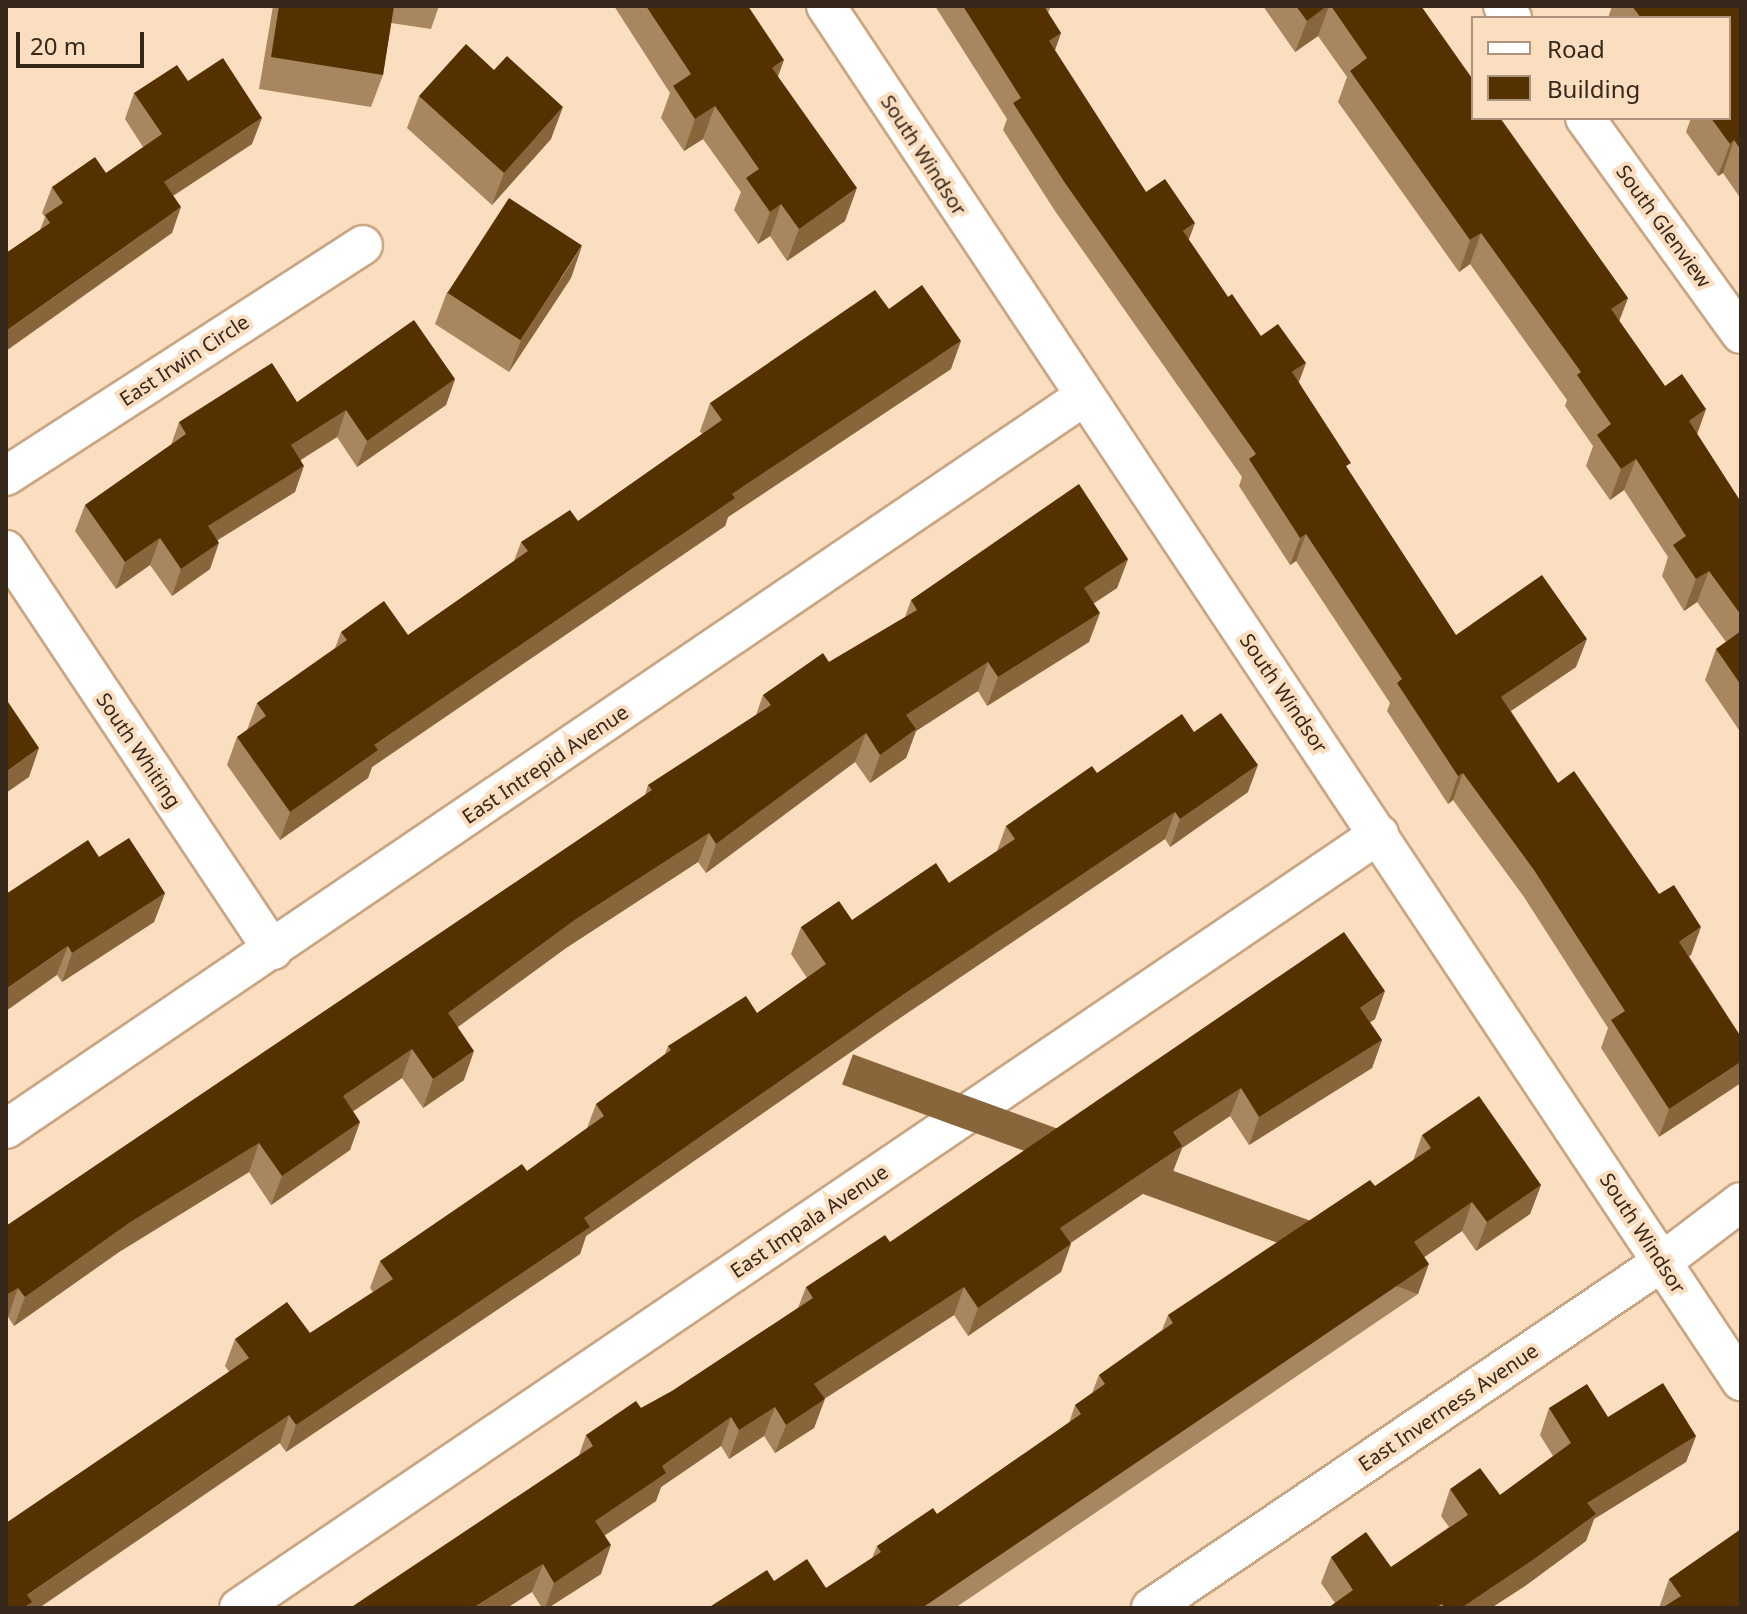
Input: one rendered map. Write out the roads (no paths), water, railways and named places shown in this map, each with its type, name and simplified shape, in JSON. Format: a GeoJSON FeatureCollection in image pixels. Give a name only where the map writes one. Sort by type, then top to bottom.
{"type":"FeatureCollection","features":[{"type":"Feature","properties":{"kind":"street","name":"South Windsor"},"geometry":{"type":"LineString","coordinates":[[826,6],[1083,397],[1379,834],[1741,1381]]}},
{"type":"Feature","properties":{"kind":"street","name":"South Glenview"},"geometry":{"type":"LineString","coordinates":[[1586,120],[1741,334]]}},
{"type":"Feature","properties":{"kind":"street","name":"East Irwin Circle"},"geometry":{"type":"LineString","coordinates":[[6,476],[363,245]]}},
{"type":"Feature","properties":{"kind":"street","name":"East Intrepid Avenue"},"geometry":{"type":"LineString","coordinates":[[6,1129],[1083,397]]}},
{"type":"Feature","properties":{"kind":"street","name":"South Whiting"},"geometry":{"type":"LineString","coordinates":[[6,550],[273,950]]}},
{"type":"Feature","properties":{"kind":"street","name":"East Impala Avenue"},"geometry":{"type":"LineString","coordinates":[[239,1608],[1379,834]]}},
{"type":"Feature","properties":{"kind":"street","name":"East Inverness Avenue"},"geometry":{"type":"LineString","coordinates":[[1151,1608],[1662,1262],[1741,1202]]}}]}
